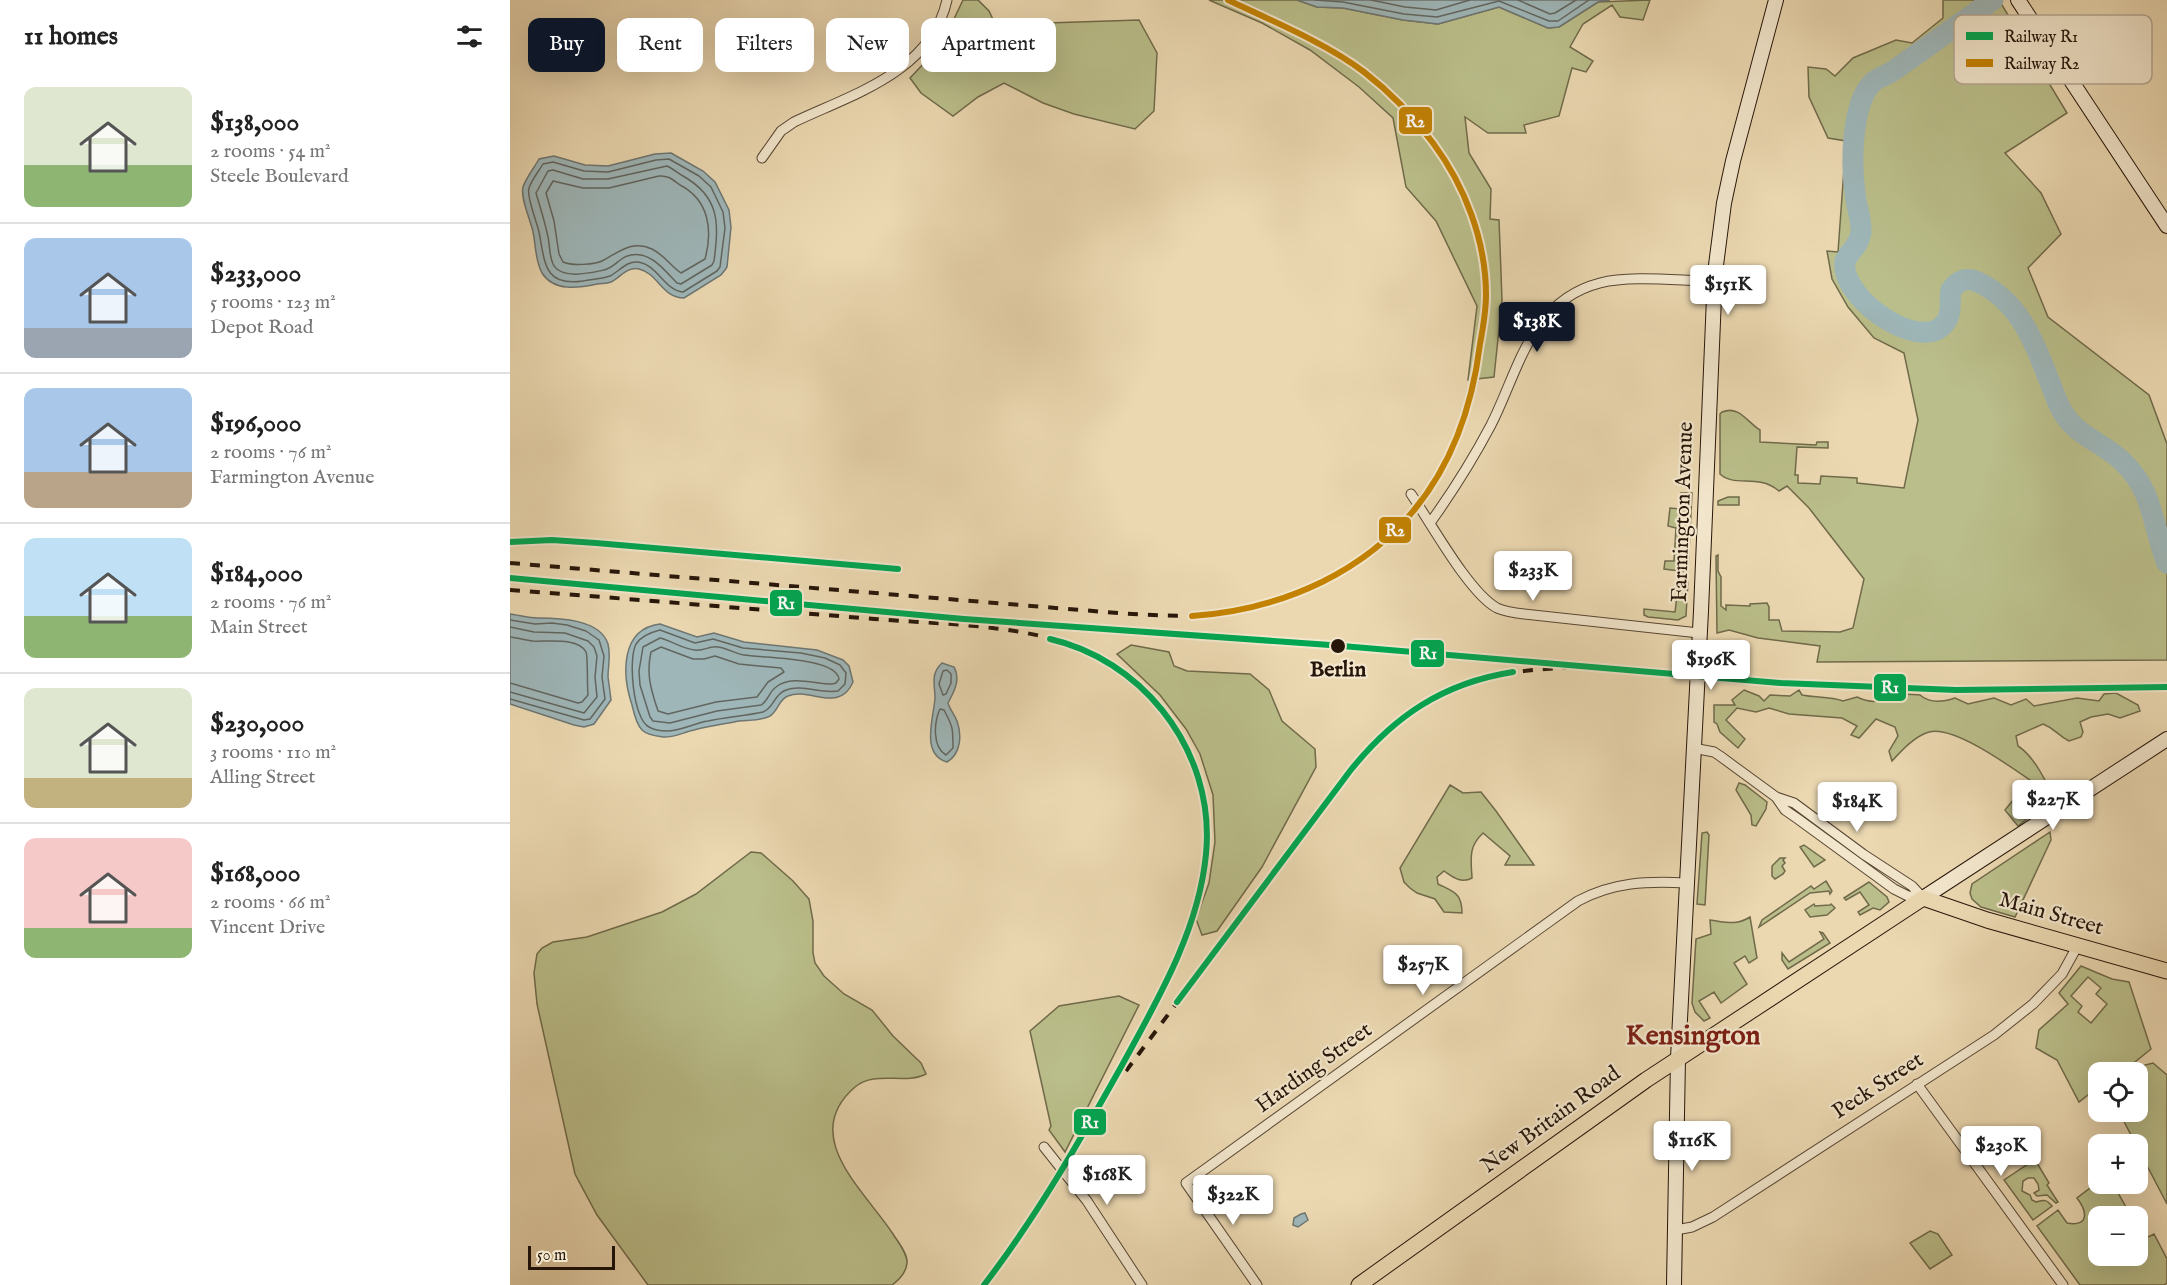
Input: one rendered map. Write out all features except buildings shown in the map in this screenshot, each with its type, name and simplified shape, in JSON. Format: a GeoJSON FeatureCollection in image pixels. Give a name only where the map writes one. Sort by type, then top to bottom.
{"type":"FeatureCollection","features":[{"type":"Feature","properties":{"kind":"main road","name":"Farmington Avenue"},"geometry":{"type":"LineString","coordinates":[[1672,1284],[1676,1230],[1678,1058],[1714,281],[1731,171],[1776,0]]}},
{"type":"Feature","properties":{"kind":"main road"},"geometry":{"type":"LineString","coordinates":[[2018,0],[2028,15]]}},
{"type":"Feature","properties":{"kind":"main road"},"geometry":{"type":"LineString","coordinates":[[2073,84],[2167,226]]}},
{"type":"Feature","properties":{"kind":"main road"},"geometry":{"type":"LineString","coordinates":[[1923,898],[2167,739]]}},
{"type":"Feature","properties":{"kind":"main road","name":"Main Street"},"geometry":{"type":"LineString","coordinates":[[1923,898],[1987,921],[2167,971]]}},
{"type":"Feature","properties":{"kind":"main road","name":"New Britain Road"},"geometry":{"type":"LineString","coordinates":[[1359,1285],[1678,1058],[1923,898]]}},
{"type":"Feature","properties":{"kind":"street"},"geometry":{"type":"LineString","coordinates":[[762,158],[771,143],[788,126],[886,78],[914,58],[927,45],[937,29],[947,0]]}},
{"type":"Feature","properties":{"kind":"street"},"geometry":{"type":"LineString","coordinates":[[1431,523],[1461,478],[1488,431],[1528,340],[1554,308],[1577,292],[1609,281],[1714,281]]}},
{"type":"Feature","properties":{"kind":"street"},"geometry":{"type":"LineString","coordinates":[[1411,494],[1477,592],[1504,611],[1699,633]]}},
{"type":"Feature","properties":{"kind":"street","name":"Main Street"},"geometry":{"type":"LineString","coordinates":[[1693,748],[1713,752],[1776,797],[1785,810],[1868,872],[1900,892],[1923,898]]}},
{"type":"Feature","properties":{"kind":"street","name":"Main Street"},"geometry":{"type":"LineString","coordinates":[[1776,797],[1791,801],[1912,886],[1923,898]]}},
{"type":"Feature","properties":{"kind":"street"},"geometry":{"type":"LineString","coordinates":[[1798,819],[1805,811]]}},
{"type":"Feature","properties":{"kind":"street"},"geometry":{"type":"LineString","coordinates":[[1825,839],[1831,830]]}},
{"type":"Feature","properties":{"kind":"street"},"geometry":{"type":"LineString","coordinates":[[1868,872],[1875,862]]}},
{"type":"Feature","properties":{"kind":"street","name":"Harding Street"},"geometry":{"type":"LineString","coordinates":[[1257,1285],[1186,1183],[1594,892],[1626,883],[1686,883]]}},
{"type":"Feature","properties":{"kind":"street","name":"Peck Street"},"geometry":{"type":"LineString","coordinates":[[1676,1230],[1692,1227],[1713,1217],[1994,1035],[2033,1004],[2062,974],[2078,945]]}},
{"type":"Feature","properties":{"kind":"street"},"geometry":{"type":"LineString","coordinates":[[1917,1084],[2063,1285]]}},
{"type":"Feature","properties":{"kind":"street"},"geometry":{"type":"LineString","coordinates":[[1044,1147],[1087,1201],[1142,1285]]}},
{"type":"Feature","properties":{"kind":"green space"},"geometry":{"type":"Polygon","coordinates":[[[963,0],[978,0],[992,18],[954,18],[963,0]]]}},
{"type":"Feature","properties":{"kind":"green space"},"geometry":{"type":"Polygon","coordinates":[[[1209,0],[1297,0],[1317,7],[1343,8],[1403,20],[1438,24],[1499,7],[1548,28],[1559,27],[1598,2],[1650,0],[1643,20],[1620,17],[1612,5],[1583,24],[1570,47],[1593,61],[1586,72],[1572,68],[1559,116],[1524,125],[1526,133],[1488,133],[1465,117],[1469,153],[1491,189],[1490,219],[1499,220],[1502,300],[1494,377],[1468,380],[1477,306],[1436,221],[1406,187],[1393,118],[1359,87],[1310,50],[1262,23],[1209,0]]]}},
{"type":"Feature","properties":{"kind":"green space"},"geometry":{"type":"Polygon","coordinates":[[[1943,0],[1999,0],[2008,15],[1954,15],[1954,84],[2050,84],[2067,113],[2005,153],[2041,193],[2061,234],[2028,268],[2048,317],[2149,395],[2167,444],[2167,660],[1817,662],[1820,646],[1758,638],[1729,630],[1717,633],[1716,556],[1718,555],[1721,606],[1726,610],[1726,605],[1750,606],[1750,604],[1767,603],[1769,620],[1779,620],[1782,631],[1840,632],[1853,628],[1864,579],[1809,508],[1787,486],[1779,491],[1763,483],[1733,480],[1720,474],[1720,414],[1728,410],[1742,415],[1760,430],[1760,442],[1816,445],[1817,442],[1828,442],[1828,448],[1797,447],[1795,475],[1798,475],[1798,483],[1820,484],[1821,476],[1857,478],[1857,483],[1904,488],[1918,420],[1904,353],[1874,338],[1848,307],[1832,279],[1827,251],[1838,252],[1846,141],[1828,138],[1809,97],[1808,67],[1826,69],[1835,76],[1853,58],[1896,40],[1912,43],[1943,18],[1943,0]]]}},
{"type":"Feature","properties":{"kind":"green space"},"geometry":{"type":"Polygon","coordinates":[[[1139,20],[1157,53],[1154,111],[1135,129],[1074,114],[1043,103],[1004,83],[978,97],[953,116],[921,93],[910,78],[921,66],[921,72],[1056,72],[1056,23],[1139,20]]]}},
{"type":"Feature","properties":{"kind":"green space"},"geometry":{"type":"Polygon","coordinates":[[[1681,493],[1692,493],[1688,572],[1664,569],[1665,561],[1674,561],[1676,528],[1668,526],[1670,508],[1680,509],[1681,493]]]}},
{"type":"Feature","properties":{"kind":"green space"},"geometry":{"type":"Polygon","coordinates":[[[1728,497],[1739,497],[1739,505],[1718,505],[1718,501],[1728,497]]]}},
{"type":"Feature","properties":{"kind":"green space"},"geometry":{"type":"Polygon","coordinates":[[[1679,580],[1688,581],[1686,616],[1678,620],[1644,615],[1644,609],[1675,612],[1679,580]]]}},
{"type":"Feature","properties":{"kind":"green space"},"geometry":{"type":"Polygon","coordinates":[[[1131,645],[1169,652],[1174,666],[1187,671],[1250,674],[1269,690],[1282,721],[1315,749],[1316,767],[1262,867],[1217,931],[1202,935],[1196,919],[1209,883],[1215,842],[1213,795],[1200,754],[1186,729],[1160,695],[1117,654],[1131,645]]]}},
{"type":"Feature","properties":{"kind":"green space"},"geometry":{"type":"Polygon","coordinates":[[[1744,690],[1759,696],[1764,701],[1770,695],[1790,696],[1799,690],[1802,695],[1843,701],[1857,697],[1879,701],[1907,694],[1920,695],[1936,701],[1955,698],[1968,704],[1994,698],[2011,705],[2026,699],[2034,706],[2077,698],[2099,701],[2104,694],[2116,693],[2138,705],[2140,711],[2120,718],[2108,714],[2091,717],[2080,722],[2083,732],[2081,737],[2069,741],[2043,724],[2016,736],[2018,746],[2035,763],[2044,778],[2055,800],[2052,803],[2046,795],[2038,798],[2037,785],[1984,750],[1954,735],[1929,732],[1904,748],[1892,761],[1889,751],[1898,736],[1895,727],[1876,719],[1859,738],[1851,735],[1857,726],[1842,718],[1789,714],[1769,708],[1756,712],[1737,708],[1726,720],[1745,739],[1738,748],[1720,732],[1714,722],[1714,705],[1735,705],[1732,700],[1744,690]]]}},
{"type":"Feature","properties":{"kind":"green space"},"geometry":{"type":"Polygon","coordinates":[[[1739,783],[1767,802],[1766,809],[1756,826],[1752,825],[1751,815],[1736,790],[1739,783]]]}},
{"type":"Feature","properties":{"kind":"green space"},"geometry":{"type":"Polygon","coordinates":[[[1450,785],[1463,793],[1481,792],[1534,865],[1505,865],[1510,856],[1483,833],[1473,848],[1472,878],[1461,880],[1444,871],[1437,877],[1438,884],[1453,891],[1459,897],[1462,913],[1444,912],[1435,899],[1410,888],[1404,882],[1400,868],[1450,785]]]}},
{"type":"Feature","properties":{"kind":"green space"},"geometry":{"type":"Polygon","coordinates":[[[2014,799],[2028,808],[2028,818],[2018,826],[2005,810],[2014,799]]]}},
{"type":"Feature","properties":{"kind":"green space"},"geometry":{"type":"Polygon","coordinates":[[[1707,832],[1709,835],[1705,905],[1697,904],[1702,833],[1707,832]]]}},
{"type":"Feature","properties":{"kind":"green space"},"geometry":{"type":"Polygon","coordinates":[[[2050,832],[2051,840],[2015,917],[1981,907],[1972,899],[1970,893],[1972,884],[2050,832]]]}},
{"type":"Feature","properties":{"kind":"green space"},"geometry":{"type":"Polygon","coordinates":[[[1804,845],[1825,860],[1814,867],[1800,847],[1804,845]]]}},
{"type":"Feature","properties":{"kind":"green space"},"geometry":{"type":"Polygon","coordinates":[[[751,852],[761,853],[793,881],[809,899],[813,921],[813,953],[815,963],[824,976],[844,994],[872,1010],[893,1036],[921,1063],[926,1074],[918,1077],[881,1078],[863,1082],[855,1087],[839,1106],[833,1125],[835,1144],[842,1163],[906,1256],[905,1270],[892,1285],[648,1285],[597,1215],[575,1174],[537,1004],[534,973],[537,954],[553,942],[587,937],[662,912],[696,894],[751,852]]]}},
{"type":"Feature","properties":{"kind":"green space"},"geometry":{"type":"Polygon","coordinates":[[[1780,858],[1785,858],[1782,866],[1785,871],[1775,879],[1772,876],[1772,866],[1780,858]]]}},
{"type":"Feature","properties":{"kind":"green space"},"geometry":{"type":"Polygon","coordinates":[[[1826,881],[1832,891],[1830,894],[1829,891],[1810,893],[1759,927],[1762,920],[1811,886],[1814,889],[1826,881]]]}},
{"type":"Feature","properties":{"kind":"green space"},"geometry":{"type":"Polygon","coordinates":[[[1869,882],[1887,897],[1889,902],[1880,910],[1873,908],[1860,915],[1858,912],[1869,905],[1860,892],[1846,900],[1844,898],[1869,882]]]}},
{"type":"Feature","properties":{"kind":"green space"},"geometry":{"type":"Polygon","coordinates":[[[1814,904],[1815,906],[1831,904],[1835,908],[1827,915],[1810,917],[1805,910],[1814,904]]]}},
{"type":"Feature","properties":{"kind":"green space"},"geometry":{"type":"Polygon","coordinates":[[[1750,917],[1757,958],[1749,963],[1745,956],[1734,963],[1747,984],[1721,1003],[1714,992],[1699,1001],[1710,1018],[1704,1021],[1695,1012],[1692,1003],[1696,939],[1711,934],[1710,920],[1735,922],[1750,917]]]}},
{"type":"Feature","properties":{"kind":"green space"},"geometry":{"type":"Polygon","coordinates":[[[1820,932],[1830,943],[1788,969],[1782,960],[1782,953],[1789,962],[1824,939],[1820,932]]]}},
{"type":"Feature","properties":{"kind":"green space"},"geometry":{"type":"Polygon","coordinates":[[[2081,966],[2112,979],[2129,982],[2151,1049],[2135,1062],[2088,1062],[2088,1095],[2079,1102],[2057,1060],[2036,1048],[2039,1030],[2068,1004],[2059,993],[2081,966]],[[2088,977],[2071,996],[2082,1006],[2078,1012],[2091,1023],[2107,1004],[2096,994],[2101,988],[2088,977]]]}},
{"type":"Feature","properties":{"kind":"green space"},"geometry":{"type":"Polygon","coordinates":[[[1119,996],[1139,1005],[1065,1152],[1049,1130],[1051,1126],[1030,1031],[1059,1006],[1119,996]]]}},
{"type":"Feature","properties":{"kind":"green space"},"geometry":{"type":"Polygon","coordinates":[[[2153,1063],[2167,1075],[2167,1204],[2148,1168],[2148,1134],[2130,1134],[2124,1122],[2148,1122],[2148,1064],[2153,1063]]]}},
{"type":"Feature","properties":{"kind":"green space"},"geometry":{"type":"Polygon","coordinates":[[[2031,1162],[2037,1163],[2058,1202],[2056,1203],[2047,1195],[2037,1196],[2034,1193],[2039,1190],[2034,1178],[2023,1181],[2022,1191],[2030,1195],[2032,1200],[2049,1202],[2052,1206],[2033,1220],[2004,1180],[2031,1162]]]}},
{"type":"Feature","properties":{"kind":"green space"},"geometry":{"type":"Polygon","coordinates":[[[2088,1190],[2088,1194],[2119,1194],[2125,1206],[2088,1206],[2088,1266],[2148,1266],[2148,1237],[2154,1234],[2167,1259],[2167,1283],[2164,1285],[2080,1285],[2037,1226],[2058,1210],[2067,1223],[2080,1223],[2084,1213],[2077,1198],[2088,1190]]]}},
{"type":"Feature","properties":{"kind":"green space"},"geometry":{"type":"Polygon","coordinates":[[[1930,1231],[1938,1234],[1952,1255],[1930,1269],[1910,1243],[1930,1231]]]}},
{"type":"Feature","properties":{"kind":"water"},"geometry":{"type":"Polygon","coordinates":[[[1297,0],[1610,0],[1598,2],[1559,27],[1548,28],[1499,7],[1438,24],[1403,20],[1343,8],[1317,7],[1297,0]]]}},
{"type":"Feature","properties":{"kind":"water"},"geometry":{"type":"Polygon","coordinates":[[[671,153],[703,171],[715,182],[729,210],[731,227],[727,267],[721,275],[684,298],[670,294],[651,275],[639,269],[631,269],[609,283],[582,287],[560,286],[547,279],[538,263],[533,232],[522,192],[526,180],[539,159],[554,156],[585,165],[608,166],[655,154],[671,153]]]}},
{"type":"Feature","properties":{"kind":"water"},"geometry":{"type":"Polygon","coordinates":[[[510,614],[578,622],[597,629],[604,636],[609,648],[608,677],[611,700],[594,724],[584,727],[574,725],[510,704],[510,614]]]}},
{"type":"Feature","properties":{"kind":"water"},"geometry":{"type":"Polygon","coordinates":[[[660,624],[697,637],[714,633],[744,642],[817,650],[843,660],[849,666],[853,682],[847,691],[832,698],[797,694],[788,696],[773,714],[763,719],[711,726],[671,737],[652,735],[642,730],[637,722],[629,693],[626,668],[627,655],[637,635],[647,628],[660,624]]]}},
{"type":"Feature","properties":{"kind":"water"},"geometry":{"type":"Polygon","coordinates":[[[942,663],[954,667],[957,676],[948,703],[959,726],[960,738],[958,749],[952,759],[947,762],[939,758],[934,751],[930,734],[935,698],[935,675],[942,663]]]}},
{"type":"Feature","properties":{"kind":"water"},"geometry":{"type":"Polygon","coordinates":[[[1305,1213],[1308,1220],[1298,1227],[1293,1225],[1294,1218],[1305,1213]]]}},
{"type":"Feature","properties":{"kind":"waterway"},"geometry":{"type":"LineString","coordinates":[[1972,15],[1993,0]]}},
{"type":"Feature","properties":{"kind":"waterway"},"geometry":{"type":"LineString","coordinates":[[1954,28],[1893,71],[1875,80],[1860,104],[1853,151],[1854,181],[1861,233],[1845,261],[1847,276],[1856,292],[1887,320],[1905,329],[1923,332],[1938,329],[1948,318],[1951,290],[1963,280],[1978,282],[2004,300],[2015,311],[2031,337],[2064,414],[2077,429],[2117,456],[2134,474],[2147,498],[2167,563]]}},
{"type":"Feature","properties":{"kind":"railway"},"geometry":{"type":"LineString","coordinates":[[510,563],[1105,612],[1194,615],[1224,613],[1275,601],[1323,581],[1357,562],[1386,539],[1411,513],[1433,484],[1450,453],[1473,383],[1483,326],[1486,295],[1483,255],[1472,215],[1455,177],[1433,143],[1401,105],[1350,62],[1298,33],[1228,0]]}},
{"type":"Feature","properties":{"kind":"railway"},"geometry":{"type":"LineString","coordinates":[[510,542],[552,540],[708,552]]}},
{"type":"Feature","properties":{"kind":"railway"},"geometry":{"type":"LineString","coordinates":[[822,562],[898,569]]}},
{"type":"Feature","properties":{"kind":"railway"},"geometry":{"type":"LineString","coordinates":[[510,590],[951,624],[1004,629],[1054,639],[1091,653],[1118,669],[1154,701],[1173,726],[1196,771],[1205,816],[1205,861],[1195,906],[1180,950],[1160,994],[1100,1104],[1037,1209],[984,1285]]}},
{"type":"Feature","properties":{"kind":"railway"},"geometry":{"type":"LineString","coordinates":[[1126,1071],[1350,771],[1375,742],[1401,719],[1428,701],[1484,678],[1516,672],[1588,667]]}},
{"type":"Feature","properties":{"kind":"rail line","name":"R2"},"geometry":{"type":"LineString","coordinates":[[1192,616],[1259,605],[1322,582],[1356,562],[1386,539],[1411,513],[1433,484],[1450,453],[1463,419],[1473,382],[1486,301],[1485,275],[1478,235],[1464,196],[1455,177],[1418,124],[1383,88],[1350,62],[1298,33],[1228,0]]}},
{"type":"Feature","properties":{"kind":"rail line","name":"R1"},"geometry":{"type":"LineString","coordinates":[[510,542],[552,540],[596,543],[898,569]]}},
{"type":"Feature","properties":{"kind":"rail line","name":"R1"},"geometry":{"type":"LineString","coordinates":[[510,578],[964,619],[1330,645],[1781,683],[1956,690],[2167,687]]}},
{"type":"Feature","properties":{"kind":"rail line","name":"R1"},"geometry":{"type":"LineString","coordinates":[[984,1285],[1057,1178],[1162,991],[1186,937],[1195,910],[1206,854],[1206,815],[1203,796],[1192,760],[1174,726],[1151,697],[1112,665],[1082,649],[1050,639]]}},
{"type":"Feature","properties":{"kind":"rail line","name":"R1"},"geometry":{"type":"LineString","coordinates":[[1177,1002],[1350,771],[1384,734],[1402,718],[1442,694],[1464,684],[1513,672]]}},
{"type":"Feature","properties":{"kind":"place","name":"Berlin"},"geometry":{"type":"Point","coordinates":[1338,646]}},
{"type":"Feature","properties":{"kind":"district","name":"Kensington"},"geometry":{"type":"Point","coordinates":[1693,1036]}}]}
